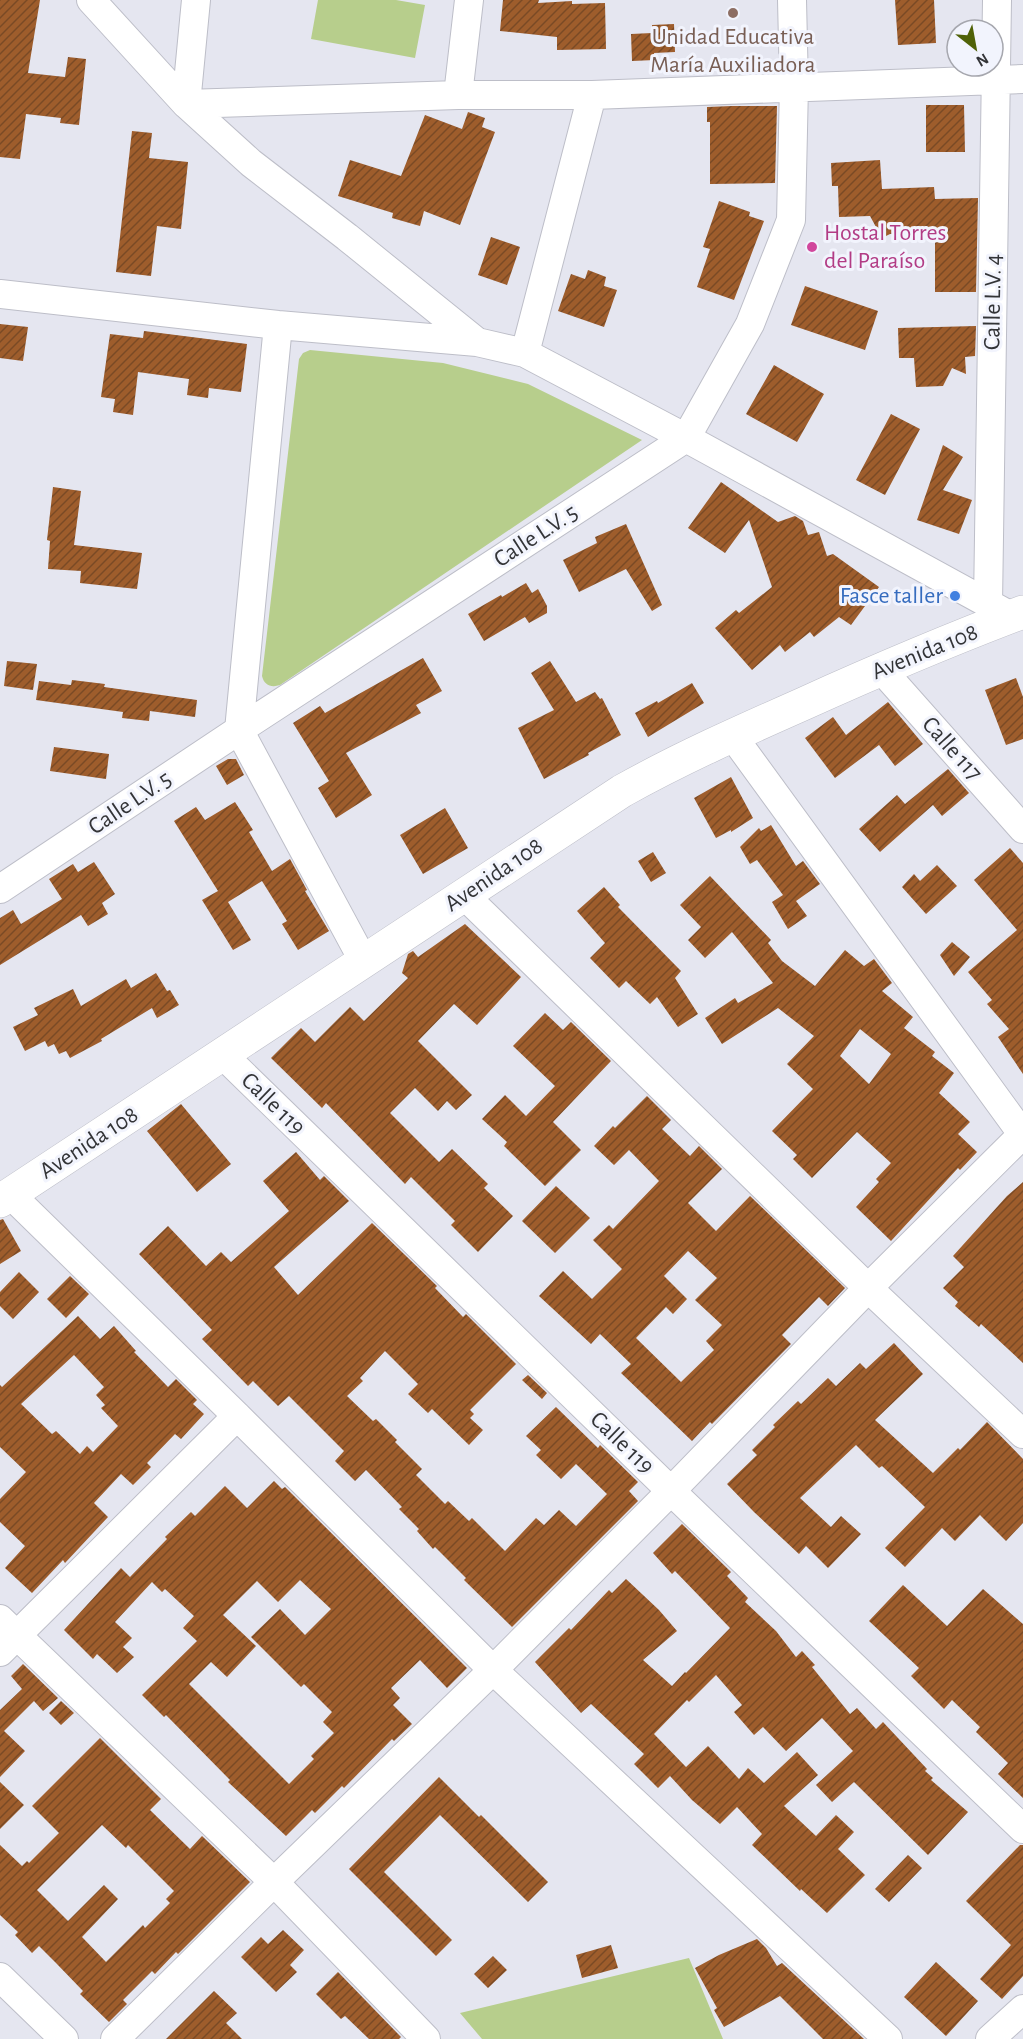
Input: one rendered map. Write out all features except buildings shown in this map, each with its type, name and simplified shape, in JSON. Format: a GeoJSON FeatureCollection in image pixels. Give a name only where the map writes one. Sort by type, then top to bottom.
{"type":"FeatureCollection","features":[{"type":"Feature","properties":{"kind":"street"},"geometry":{"type":"LineString","coordinates":[[91,0],[186,104],[251,163],[477,342]]}},
{"type":"Feature","properties":{"kind":"street"},"geometry":{"type":"LineString","coordinates":[[186,104],[196,0]]}},
{"type":"Feature","properties":{"kind":"street"},"geometry":{"type":"LineString","coordinates":[[458,95],[469,0]]}},
{"type":"Feature","properties":{"kind":"street","name":"Calle L.V. 5"},"geometry":{"type":"LineString","coordinates":[[0,889],[686,438],[750,324],[791,220],[794,86],[792,0]]}},
{"type":"Feature","properties":{"kind":"street","name":"Calle L.V. 4"},"geometry":{"type":"LineString","coordinates":[[997,0],[1010,79],[1007,611]]}},
{"type":"Feature","properties":{"kind":"street"},"geometry":{"type":"LineString","coordinates":[[186,104],[458,95],[592,95],[1010,79]]}},
{"type":"Feature","properties":{"kind":"street"},"geometry":{"type":"LineString","coordinates":[[525,352],[592,95]]}},
{"type":"Feature","properties":{"kind":"street"},"geometry":{"type":"LineString","coordinates":[[0,294],[278,325],[477,342],[525,352],[1007,611]]}},
{"type":"Feature","properties":{"kind":"street"},"geometry":{"type":"LineString","coordinates":[[278,325],[239,730],[364,962]]}},
{"type":"Feature","properties":{"kind":"street","name":"Avenida 108"},"geometry":{"type":"LineString","coordinates":[[5,1198],[622,791],[668,765],[732,735],[1007,611]]}},
{"type":"Feature","properties":{"kind":"street","name":"Calle 117"},"geometry":{"type":"LineString","coordinates":[[881,669],[1023,829]]}},
{"type":"Feature","properties":{"kind":"street"},"geometry":{"type":"LineString","coordinates":[[115,2039],[493,1671],[868,1288],[1023,1134],[732,735]]}},
{"type":"Feature","properties":{"kind":"street"},"geometry":{"type":"LineString","coordinates":[[464,895],[868,1288],[1023,1434]]}},
{"type":"Feature","properties":{"kind":"street","name":"Calle 119"},"geometry":{"type":"LineString","coordinates":[[223,1055],[671,1491],[1023,1829]]}},
{"type":"Feature","properties":{"kind":"street"},"geometry":{"type":"LineString","coordinates":[[5,1198],[237,1416],[493,1671],[888,2039]]}},
{"type":"Feature","properties":{"kind":"street"},"geometry":{"type":"LineString","coordinates":[[237,1416],[6,1636],[274,1882],[426,2039]]}},
{"type":"Feature","properties":{"kind":"street"},"geometry":{"type":"LineString","coordinates":[[0,1977],[64,2039]]}},
{"type":"Feature","properties":{"kind":"street"},"geometry":{"type":"LineString","coordinates":[[990,2039],[1023,2008]]}},
{"type":"Feature","properties":{"kind":"green space"},"geometry":{"type":"Polygon","coordinates":[[[318,0],[396,0],[425,5],[415,58],[311,39],[318,0]]]}},
{"type":"Feature","properties":{"kind":"green space"},"geometry":{"type":"Polygon","coordinates":[[[310,350],[443,363],[528,384],[642,440],[280,685],[271,686],[264,682],[262,676],[299,359],[303,353],[310,350]]]}},
{"type":"Feature","properties":{"kind":"green space"},"geometry":{"type":"Polygon","coordinates":[[[689,1958],[723,2039],[482,2039],[460,2013],[689,1958]]]}},
{"type":"Feature","properties":{"kind":"place","name":"Unidad Educativa María Auxiliadora"},"geometry":{"type":"Point","coordinates":[733,13]}},
{"type":"Feature","properties":{"kind":"place","name":"Hostal Torres del Paraíso"},"geometry":{"type":"Point","coordinates":[812,247]}},
{"type":"Feature","properties":{"kind":"place","name":"Fasce taller"},"geometry":{"type":"Point","coordinates":[955,596]}}]}
